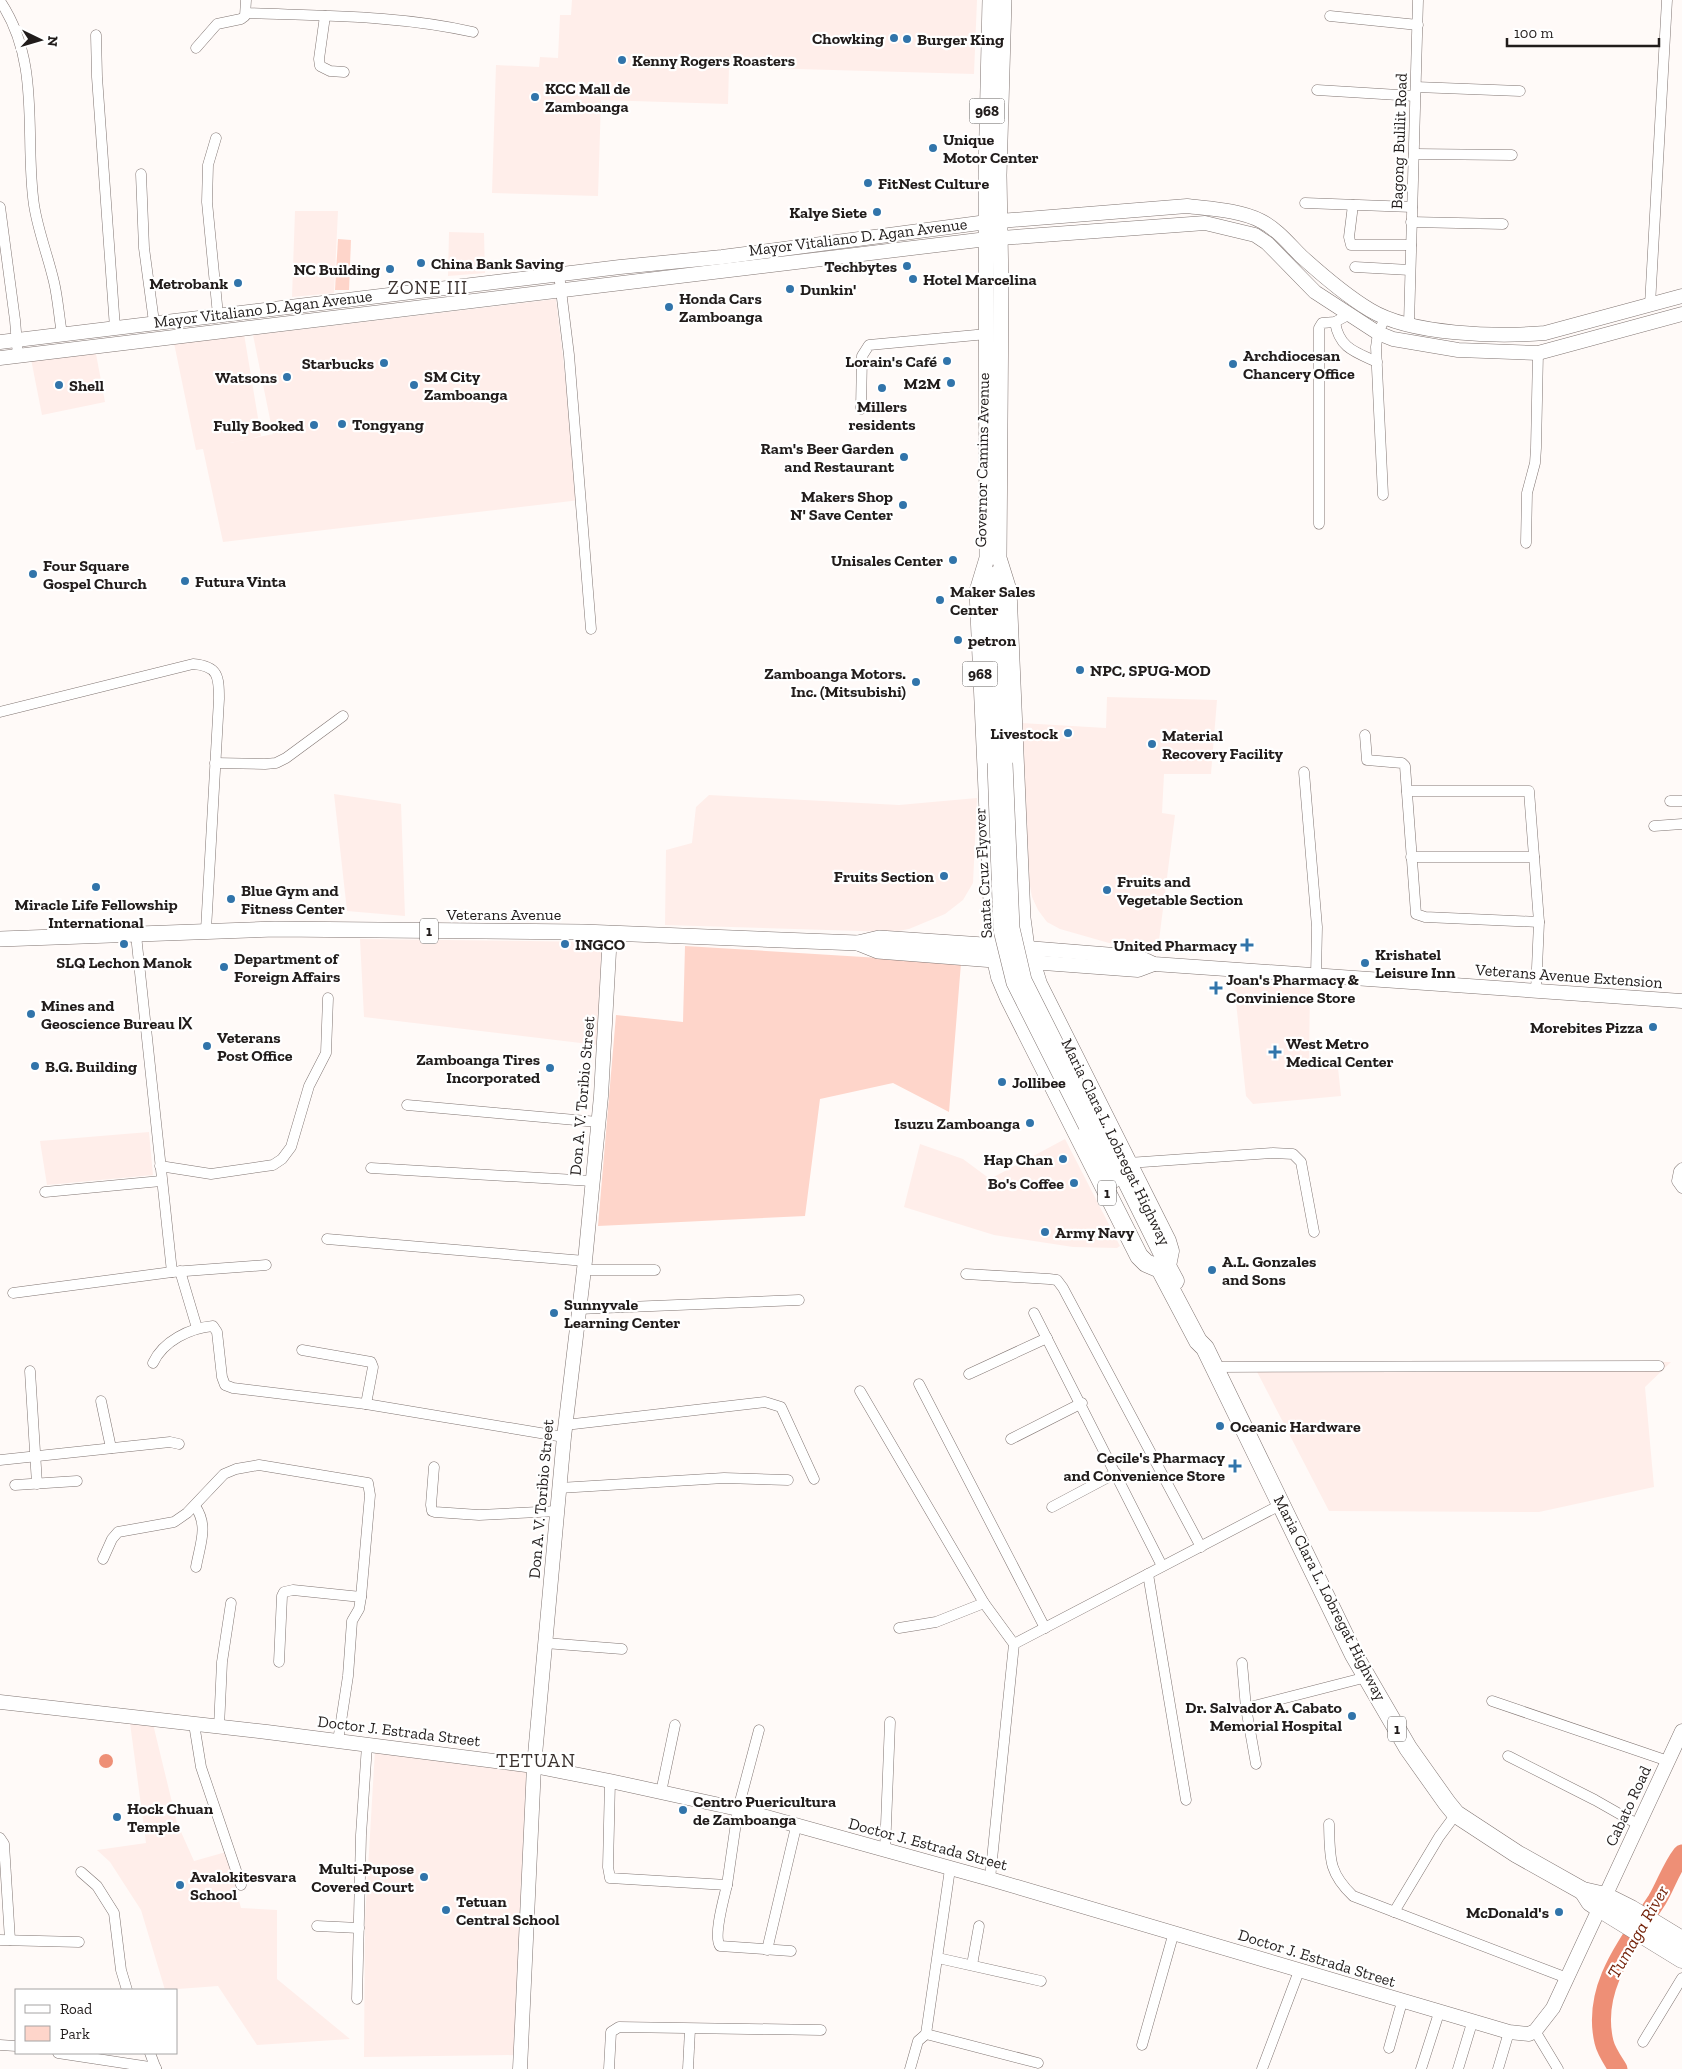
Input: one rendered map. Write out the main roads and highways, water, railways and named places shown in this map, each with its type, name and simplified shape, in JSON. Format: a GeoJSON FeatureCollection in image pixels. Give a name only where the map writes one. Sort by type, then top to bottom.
{"type":"FeatureCollection","features":[{"type":"Feature","properties":{"kind":"highway","name":"Maria Clara L. Lobregat Highway"},"geometry":{"type":"LineString","coordinates":[[994,953],[1003,987],[1139,1256],[1146,1263],[1164,1268]]}},
{"type":"Feature","properties":{"kind":"highway","name":"Maria Clara L. Lobregat Highway"},"geometry":{"type":"LineString","coordinates":[[1029,955],[1045,998],[1167,1241],[1170,1251],[1164,1268],[1198,1341],[1209,1358],[1367,1677],[1413,1756],[1456,1814],[1496,1841],[1626,1916],[1670,1939],[1682,1959]]}},
{"type":"Feature","properties":{"kind":"highway"},"geometry":{"type":"LineString","coordinates":[[1016,1013],[1045,998]]}},
{"type":"Feature","properties":{"kind":"highway"},"geometry":{"type":"LineString","coordinates":[[1040,1060],[1069,1045]]}},
{"type":"Feature","properties":{"kind":"highway"},"geometry":{"type":"LineString","coordinates":[[1064,1107],[1093,1093]]}},
{"type":"Feature","properties":{"kind":"main road","name":"Governor Camins Avenue"},"geometry":{"type":"LineString","coordinates":[[990,0],[994,221],[993,558],[977,591],[987,847],[994,953]]}},
{"type":"Feature","properties":{"kind":"main road","name":"Governor Camins Avenue"},"geometry":{"type":"LineString","coordinates":[[994,221],[1004,0]]}},
{"type":"Feature","properties":{"kind":"main road","name":"Mayor Vitaliano D. Agan Avenue"},"geometry":{"type":"LineString","coordinates":[[0,342],[620,266],[722,257],[994,221],[1187,206],[1245,215],[1261,221],[1277,231],[1327,279],[1364,306],[1390,319],[1436,329],[1518,334],[1545,333],[1682,296]]}},
{"type":"Feature","properties":{"kind":"main road","name":"Mayor Vitaliano D. Agan Avenue"},"geometry":{"type":"LineString","coordinates":[[0,358],[994,238],[1205,223],[1255,235],[1267,243],[1315,292],[1378,333],[1434,346],[1458,350],[1538,353],[1682,314]]}},
{"type":"Feature","properties":{"kind":"main road","name":"Governor Camins Avenue"},"geometry":{"type":"LineString","coordinates":[[994,238],[987,334],[993,558],[1009,590],[1022,901],[1029,955]]}},
{"type":"Feature","properties":{"kind":"main road"},"geometry":{"type":"LineString","coordinates":[[620,266],[622,283]]}},
{"type":"Feature","properties":{"kind":"main road"},"geometry":{"type":"LineString","coordinates":[[1650,305],[1655,322]]}},
{"type":"Feature","properties":{"kind":"main road"},"geometry":{"type":"LineString","coordinates":[[264,310],[266,327]]}},
{"type":"Feature","properties":{"kind":"main road"},"geometry":{"type":"LineString","coordinates":[[1390,319],[1393,338]]}},
{"type":"Feature","properties":{"kind":"main road"},"geometry":{"type":"LineString","coordinates":[[1434,346],[1436,329]]}},
{"type":"Feature","properties":{"kind":"main road"},"geometry":{"type":"LineString","coordinates":[[1518,334],[1519,352]]}},
{"type":"Feature","properties":{"kind":"main road","name":"Santa Cruz Flyover"},"geometry":{"type":"LineString","coordinates":[[993,558],[1000,763],[1002,930],[1014,983],[1090,1124],[1164,1268]]}},
{"type":"Feature","properties":{"kind":"main road"},"geometry":{"type":"LineString","coordinates":[[985,791],[1017,790]]}},
{"type":"Feature","properties":{"kind":"main road"},"geometry":{"type":"LineString","coordinates":[[987,847],[1019,845]]}},
{"type":"Feature","properties":{"kind":"main road"},"geometry":{"type":"LineString","coordinates":[[990,902],[1022,901]]}},
{"type":"Feature","properties":{"kind":"main road","name":"Veterans Avenue"},"geometry":{"type":"LineString","coordinates":[[0,939],[136,935],[206,930],[610,933],[858,943],[879,938],[994,953]]}},
{"type":"Feature","properties":{"kind":"main road","name":"Don A. V. Toribio Street"},"geometry":{"type":"LineString","coordinates":[[520,2069],[534,1766],[559,1488],[598,1122],[610,933]]}},
{"type":"Feature","properties":{"kind":"main road","name":"1"},"geometry":{"type":"LineString","coordinates":[[994,953],[1029,955]]}},
{"type":"Feature","properties":{"kind":"main road","name":"Veterans Avenue Extension"},"geometry":{"type":"LineString","coordinates":[[1029,955],[1138,970],[1154,964],[1682,1002]]}},
{"type":"Feature","properties":{"kind":"main road","name":"Doctor J. Estrada Street"},"geometry":{"type":"LineString","coordinates":[[0,1702],[534,1766],[662,1792],[738,1809],[796,1827],[990,1879],[1174,1932],[1472,2023],[1509,2032],[1529,2034],[1535,2031],[1553,2008],[1602,1902]]}},
{"type":"Feature","properties":{"kind":"main road","name":"Cabato Road"},"geometry":{"type":"LineString","coordinates":[[1602,1902],[1682,1731]]}},
{"type":"Feature","properties":{"kind":"waterway","name":"Tumaga River"},"geometry":{"type":"LineString","coordinates":[[1618,2069],[1605,2045],[1601,2022],[1608,1984],[1624,1949],[1657,1900],[1682,1854]]}},
{"type":"Feature","properties":{"kind":"place","name":"Chowking"},"geometry":{"type":"Point","coordinates":[894,38]}},
{"type":"Feature","properties":{"kind":"place","name":"Burger King"},"geometry":{"type":"Point","coordinates":[907,39]}},
{"type":"Feature","properties":{"kind":"place","name":"Kenny Rogers Roasters"},"geometry":{"type":"Point","coordinates":[622,60]}},
{"type":"Feature","properties":{"kind":"place","name":"KCC Mall de Zamboanga"},"geometry":{"type":"Point","coordinates":[535,97]}},
{"type":"Feature","properties":{"kind":"place","name":"Unique Motor Center"},"geometry":{"type":"Point","coordinates":[933,148]}},
{"type":"Feature","properties":{"kind":"place","name":"FitNest Culture"},"geometry":{"type":"Point","coordinates":[868,183]}},
{"type":"Feature","properties":{"kind":"place","name":"Kalye Siete"},"geometry":{"type":"Point","coordinates":[877,212]}},
{"type":"Feature","properties":{"kind":"place","name":"China Bank Saving"},"geometry":{"type":"Point","coordinates":[421,263]}},
{"type":"Feature","properties":{"kind":"place","name":"Techbytes"},"geometry":{"type":"Point","coordinates":[907,266]}},
{"type":"Feature","properties":{"kind":"place","name":"NC Building"},"geometry":{"type":"Point","coordinates":[390,269]}},
{"type":"Feature","properties":{"kind":"place","name":"Hotel Marcelina"},"geometry":{"type":"Point","coordinates":[913,279]}},
{"type":"Feature","properties":{"kind":"place","name":"Metrobank"},"geometry":{"type":"Point","coordinates":[238,283]}},
{"type":"Feature","properties":{"kind":"place","name":"Dunkin'"},"geometry":{"type":"Point","coordinates":[790,289]}},
{"type":"Feature","properties":{"kind":"place","name":"Honda Cars Zamboanga"},"geometry":{"type":"Point","coordinates":[669,307]}},
{"type":"Feature","properties":{"kind":"place","name":"Lorain's Café"},"geometry":{"type":"Point","coordinates":[947,361]}},
{"type":"Feature","properties":{"kind":"place","name":"Starbucks"},"geometry":{"type":"Point","coordinates":[384,363]}},
{"type":"Feature","properties":{"kind":"place","name":"Archdiocesan Chancery Office"},"geometry":{"type":"Point","coordinates":[1233,364]}},
{"type":"Feature","properties":{"kind":"place","name":"Watsons"},"geometry":{"type":"Point","coordinates":[287,377]}},
{"type":"Feature","properties":{"kind":"place","name":"M2M"},"geometry":{"type":"Point","coordinates":[951,383]}},
{"type":"Feature","properties":{"kind":"place","name":"Shell"},"geometry":{"type":"Point","coordinates":[59,385]}},
{"type":"Feature","properties":{"kind":"place","name":"SM City Zamboanga"},"geometry":{"type":"Point","coordinates":[414,385]}},
{"type":"Feature","properties":{"kind":"place","name":"Millers residents"},"geometry":{"type":"Point","coordinates":[882,388]}},
{"type":"Feature","properties":{"kind":"place","name":"Tongyang"},"geometry":{"type":"Point","coordinates":[342,424]}},
{"type":"Feature","properties":{"kind":"place","name":"Fully Booked"},"geometry":{"type":"Point","coordinates":[314,425]}},
{"type":"Feature","properties":{"kind":"place","name":"Ram's Beer Garden and Restaurant"},"geometry":{"type":"Point","coordinates":[904,457]}},
{"type":"Feature","properties":{"kind":"place","name":"Makers Shop N' Save Center"},"geometry":{"type":"Point","coordinates":[903,505]}},
{"type":"Feature","properties":{"kind":"place","name":"Unisales Center"},"geometry":{"type":"Point","coordinates":[953,560]}},
{"type":"Feature","properties":{"kind":"place","name":"Four Square Gospel Church"},"geometry":{"type":"Point","coordinates":[33,574]}},
{"type":"Feature","properties":{"kind":"place","name":"Futura Vinta"},"geometry":{"type":"Point","coordinates":[185,581]}},
{"type":"Feature","properties":{"kind":"place","name":"Maker Sales Center"},"geometry":{"type":"Point","coordinates":[940,600]}},
{"type":"Feature","properties":{"kind":"place","name":"petron"},"geometry":{"type":"Point","coordinates":[958,640]}},
{"type":"Feature","properties":{"kind":"place","name":"NPC, SPUG-MOD"},"geometry":{"type":"Point","coordinates":[1080,670]}},
{"type":"Feature","properties":{"kind":"place","name":"Zamboanga Motors. Inc. (Mitsubishi)"},"geometry":{"type":"Point","coordinates":[916,682]}},
{"type":"Feature","properties":{"kind":"place","name":"Livestock"},"geometry":{"type":"Point","coordinates":[1068,733]}},
{"type":"Feature","properties":{"kind":"place","name":"Material Recovery Facility"},"geometry":{"type":"Point","coordinates":[1152,744]}},
{"type":"Feature","properties":{"kind":"place","name":"Fruits Section"},"geometry":{"type":"Point","coordinates":[944,876]}},
{"type":"Feature","properties":{"kind":"place","name":"Miracle Life Fellowship International"},"geometry":{"type":"Point","coordinates":[96,887]}},
{"type":"Feature","properties":{"kind":"place","name":"Fruits and Vegetable Section"},"geometry":{"type":"Point","coordinates":[1107,890]}},
{"type":"Feature","properties":{"kind":"place","name":"Blue Gym and Fitness Center"},"geometry":{"type":"Point","coordinates":[231,899]}},
{"type":"Feature","properties":{"kind":"place","name":"SLQ Lechon Manok"},"geometry":{"type":"Point","coordinates":[124,944]}},
{"type":"Feature","properties":{"kind":"place","name":"INGCO"},"geometry":{"type":"Point","coordinates":[565,944]}},
{"type":"Feature","properties":{"kind":"place","name":"United Pharmacy"},"geometry":{"type":"Point","coordinates":[1247,945]}},
{"type":"Feature","properties":{"kind":"place","name":"Krishatel Leisure Inn"},"geometry":{"type":"Point","coordinates":[1365,963]}},
{"type":"Feature","properties":{"kind":"place","name":"Department of Foreign Affairs"},"geometry":{"type":"Point","coordinates":[224,967]}},
{"type":"Feature","properties":{"kind":"place","name":"Joan's Pharmacy & Convinience Store"},"geometry":{"type":"Point","coordinates":[1216,988]}},
{"type":"Feature","properties":{"kind":"place","name":"Mines and Geoscience Bureau Ⅸ"},"geometry":{"type":"Point","coordinates":[31,1014]}},
{"type":"Feature","properties":{"kind":"place","name":"Morebites Pizza"},"geometry":{"type":"Point","coordinates":[1653,1027]}},
{"type":"Feature","properties":{"kind":"place","name":"Veterans Post Office"},"geometry":{"type":"Point","coordinates":[207,1046]}},
{"type":"Feature","properties":{"kind":"place","name":"West Metro Medical Center"},"geometry":{"type":"Point","coordinates":[1275,1052]}},
{"type":"Feature","properties":{"kind":"place","name":"B.G. Building"},"geometry":{"type":"Point","coordinates":[35,1066]}},
{"type":"Feature","properties":{"kind":"place","name":"Zamboanga Tires Incorporated"},"geometry":{"type":"Point","coordinates":[550,1068]}},
{"type":"Feature","properties":{"kind":"place","name":"Jollibee"},"geometry":{"type":"Point","coordinates":[1002,1082]}},
{"type":"Feature","properties":{"kind":"place","name":"Isuzu Zamboanga"},"geometry":{"type":"Point","coordinates":[1030,1123]}},
{"type":"Feature","properties":{"kind":"place","name":"Hap Chan"},"geometry":{"type":"Point","coordinates":[1063,1159]}},
{"type":"Feature","properties":{"kind":"place","name":"Bo's Coffee"},"geometry":{"type":"Point","coordinates":[1074,1183]}},
{"type":"Feature","properties":{"kind":"place","name":"Army Navy"},"geometry":{"type":"Point","coordinates":[1045,1232]}},
{"type":"Feature","properties":{"kind":"place","name":"A.L. Gonzales and Sons"},"geometry":{"type":"Point","coordinates":[1212,1270]}},
{"type":"Feature","properties":{"kind":"place","name":"Sunnyvale Learning Center"},"geometry":{"type":"Point","coordinates":[554,1313]}},
{"type":"Feature","properties":{"kind":"place","name":"Oceanic Hardware"},"geometry":{"type":"Point","coordinates":[1220,1426]}},
{"type":"Feature","properties":{"kind":"place","name":"Cecile's Pharmacy and Convenience Store"},"geometry":{"type":"Point","coordinates":[1235,1466]}},
{"type":"Feature","properties":{"kind":"place","name":"Dr. Salvador A. Cabato Memorial Hospital"},"geometry":{"type":"Point","coordinates":[1352,1716]}},
{"type":"Feature","properties":{"kind":"place","name":"Centro Puericultura de Zamboanga"},"geometry":{"type":"Point","coordinates":[683,1810]}},
{"type":"Feature","properties":{"kind":"place","name":"Hock Chuan Temple"},"geometry":{"type":"Point","coordinates":[117,1817]}},
{"type":"Feature","properties":{"kind":"place","name":"Multi-Pupose Covered Court"},"geometry":{"type":"Point","coordinates":[424,1877]}},
{"type":"Feature","properties":{"kind":"place","name":"Avalokitesvara School"},"geometry":{"type":"Point","coordinates":[180,1885]}},
{"type":"Feature","properties":{"kind":"place","name":"Tetuan Central School"},"geometry":{"type":"Point","coordinates":[446,1910]}},
{"type":"Feature","properties":{"kind":"place","name":"McDonald's"},"geometry":{"type":"Point","coordinates":[1559,1912]}},
{"type":"Feature","properties":{"kind":"district","name":"ZONE III"},"geometry":{"type":"Point","coordinates":[428,287]}},
{"type":"Feature","properties":{"kind":"district","name":"TETUAN"},"geometry":{"type":"Point","coordinates":[536,1760]}}]}
